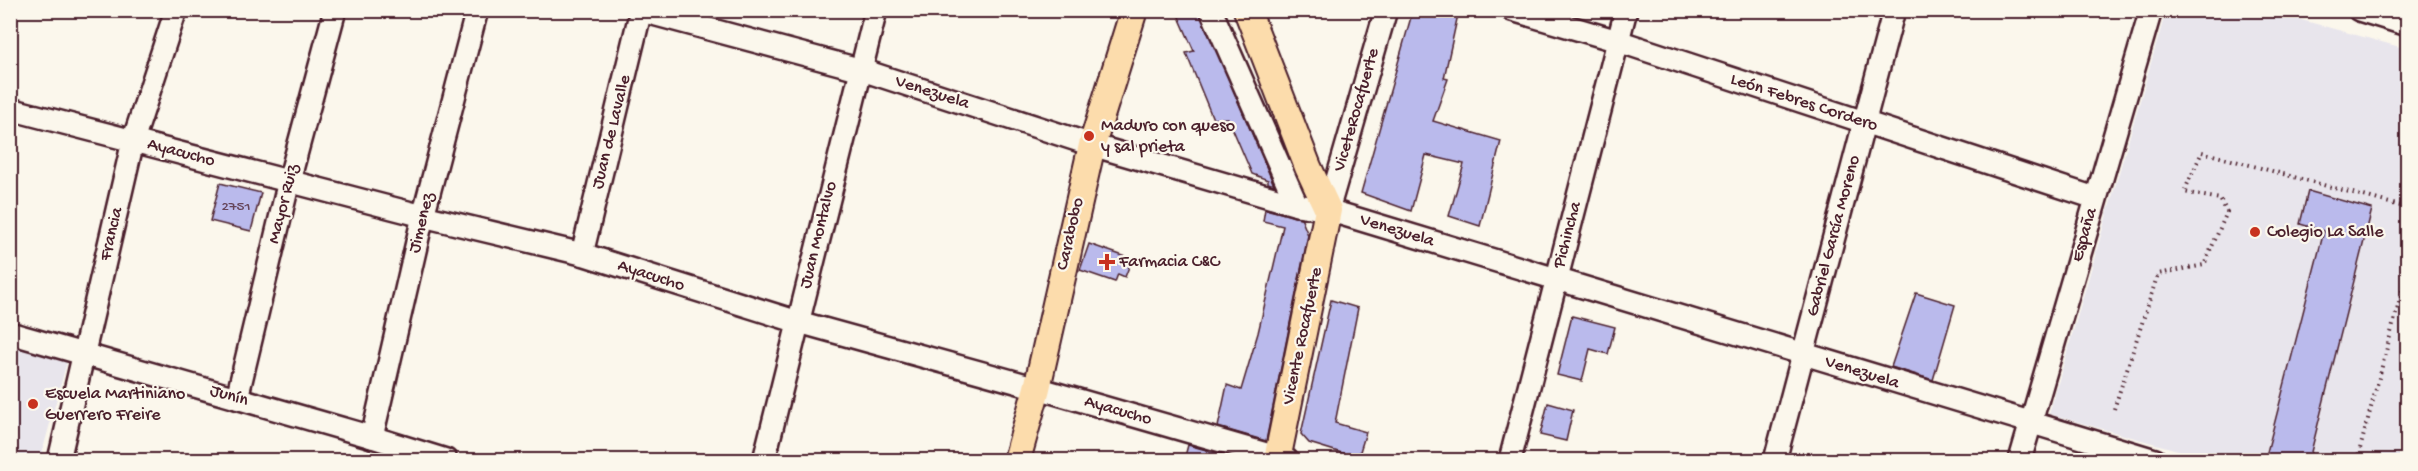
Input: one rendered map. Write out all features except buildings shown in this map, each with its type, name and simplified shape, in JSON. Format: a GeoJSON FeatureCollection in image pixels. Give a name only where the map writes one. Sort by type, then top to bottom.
{"type":"FeatureCollection","features":[{"type":"Feature","properties":{"kind":"main road","name":"Carabobo"},"geometry":{"type":"LineString","coordinates":[[1017,460],[1037,388],[1092,145],[1134,10]]}},
{"type":"Feature","properties":{"kind":"main road"},"geometry":{"type":"LineString","coordinates":[[1250,12],[1308,167],[1328,210]]}},
{"type":"Feature","properties":{"kind":"main road","name":"Vicente Rocafuerte"},"geometry":{"type":"LineString","coordinates":[[1280,460],[1328,210]]}},
{"type":"Feature","properties":{"kind":"street","name":"Francia"},"geometry":{"type":"LineString","coordinates":[[59,460],[133,141],[176,10]]}},
{"type":"Feature","properties":{"kind":"street","name":"Mayor Ruiz"},"geometry":{"type":"LineString","coordinates":[[237,398],[289,181],[336,10]]}},
{"type":"Feature","properties":{"kind":"street","name":"Jimenez"},"geometry":{"type":"LineString","coordinates":[[372,437],[423,216],[477,10]]}},
{"type":"Feature","properties":{"kind":"street","name":"Juan Montalvo"},"geometry":{"type":"LineString","coordinates":[[764,460],[876,10]]}},
{"type":"Feature","properties":{"kind":"street"},"geometry":{"type":"LineString","coordinates":[[1211,10],[1296,205]]}},
{"type":"Feature","properties":{"kind":"street","name":"ViceteRocafuerte"},"geometry":{"type":"LineString","coordinates":[[1328,210],[1386,10]]}},
{"type":"Feature","properties":{"kind":"street","name":"León Febres Cordero"},"geometry":{"type":"LineString","coordinates":[[1512,10],[1618,41],[2095,198]]}},
{"type":"Feature","properties":{"kind":"street","name":"Pichincha"},"geometry":{"type":"LineString","coordinates":[[1510,460],[1626,10]]}},
{"type":"Feature","properties":{"kind":"street","name":"Gabriel García Moreno"},"geometry":{"type":"LineString","coordinates":[[1774,460],[1894,10]]}},
{"type":"Feature","properties":{"kind":"street","name":"España"},"geometry":{"type":"LineString","coordinates":[[2020,460],[2151,10]]}},
{"type":"Feature","properties":{"kind":"street"},"geometry":{"type":"LineString","coordinates":[[2360,10],[2408,25]]}},
{"type":"Feature","properties":{"kind":"street","name":"Venezuela"},"geometry":{"type":"LineString","coordinates":[[640,11],[862,69],[1092,145],[1296,205],[1328,210],[2155,460]]}},
{"type":"Feature","properties":{"kind":"street","name":"Juan de Lavalle"},"geometry":{"type":"LineString","coordinates":[[582,254],[640,11]]}},
{"type":"Feature","properties":{"kind":"street","name":"Ayacucho"},"geometry":{"type":"LineString","coordinates":[[10,109],[423,216],[582,254],[797,322],[1037,388],[1280,460]]}},
{"type":"Feature","properties":{"kind":"street","name":"Junín"},"geometry":{"type":"LineString","coordinates":[[10,333],[446,460]]}},
{"type":"Feature","properties":{"kind":"path"},"geometry":{"type":"LineString","coordinates":[[2114,409],[2158,274],[2204,265],[2227,212],[2220,199],[2184,192],[2202,152],[2408,208]]}},
{"type":"Feature","properties":{"kind":"path"},"geometry":{"type":"LineString","coordinates":[[2357,460],[2408,269]]}},
{"type":"Feature","properties":{"kind":"shaded area","name":"Colegio La Salle"},"geometry":{"type":"Polygon","coordinates":[[[2166,11],[2269,11],[2407,49],[2407,460],[2213,460],[2049,414],[2166,11]]]}},
{"type":"Feature","properties":{"kind":"shaded area","name":"Escuela Martiniano Guerrero Freire"},"geometry":{"type":"Polygon","coordinates":[[[10,330],[71,347],[40,460],[11,460],[10,330]]]}},
{"type":"Feature","properties":{"kind":"place","name":"Maduro con queso y sal prieta"},"geometry":{"type":"Point","coordinates":[1089,136]}},
{"type":"Feature","properties":{"kind":"place","name":"Colegio La Salle"},"geometry":{"type":"Point","coordinates":[2255,232]}},
{"type":"Feature","properties":{"kind":"place","name":"Farmacia C&C"},"geometry":{"type":"Point","coordinates":[1107,262]}},
{"type":"Feature","properties":{"kind":"place","name":"Escuela Martiniano Guerrero Freire"},"geometry":{"type":"Point","coordinates":[33,404]}}]}
